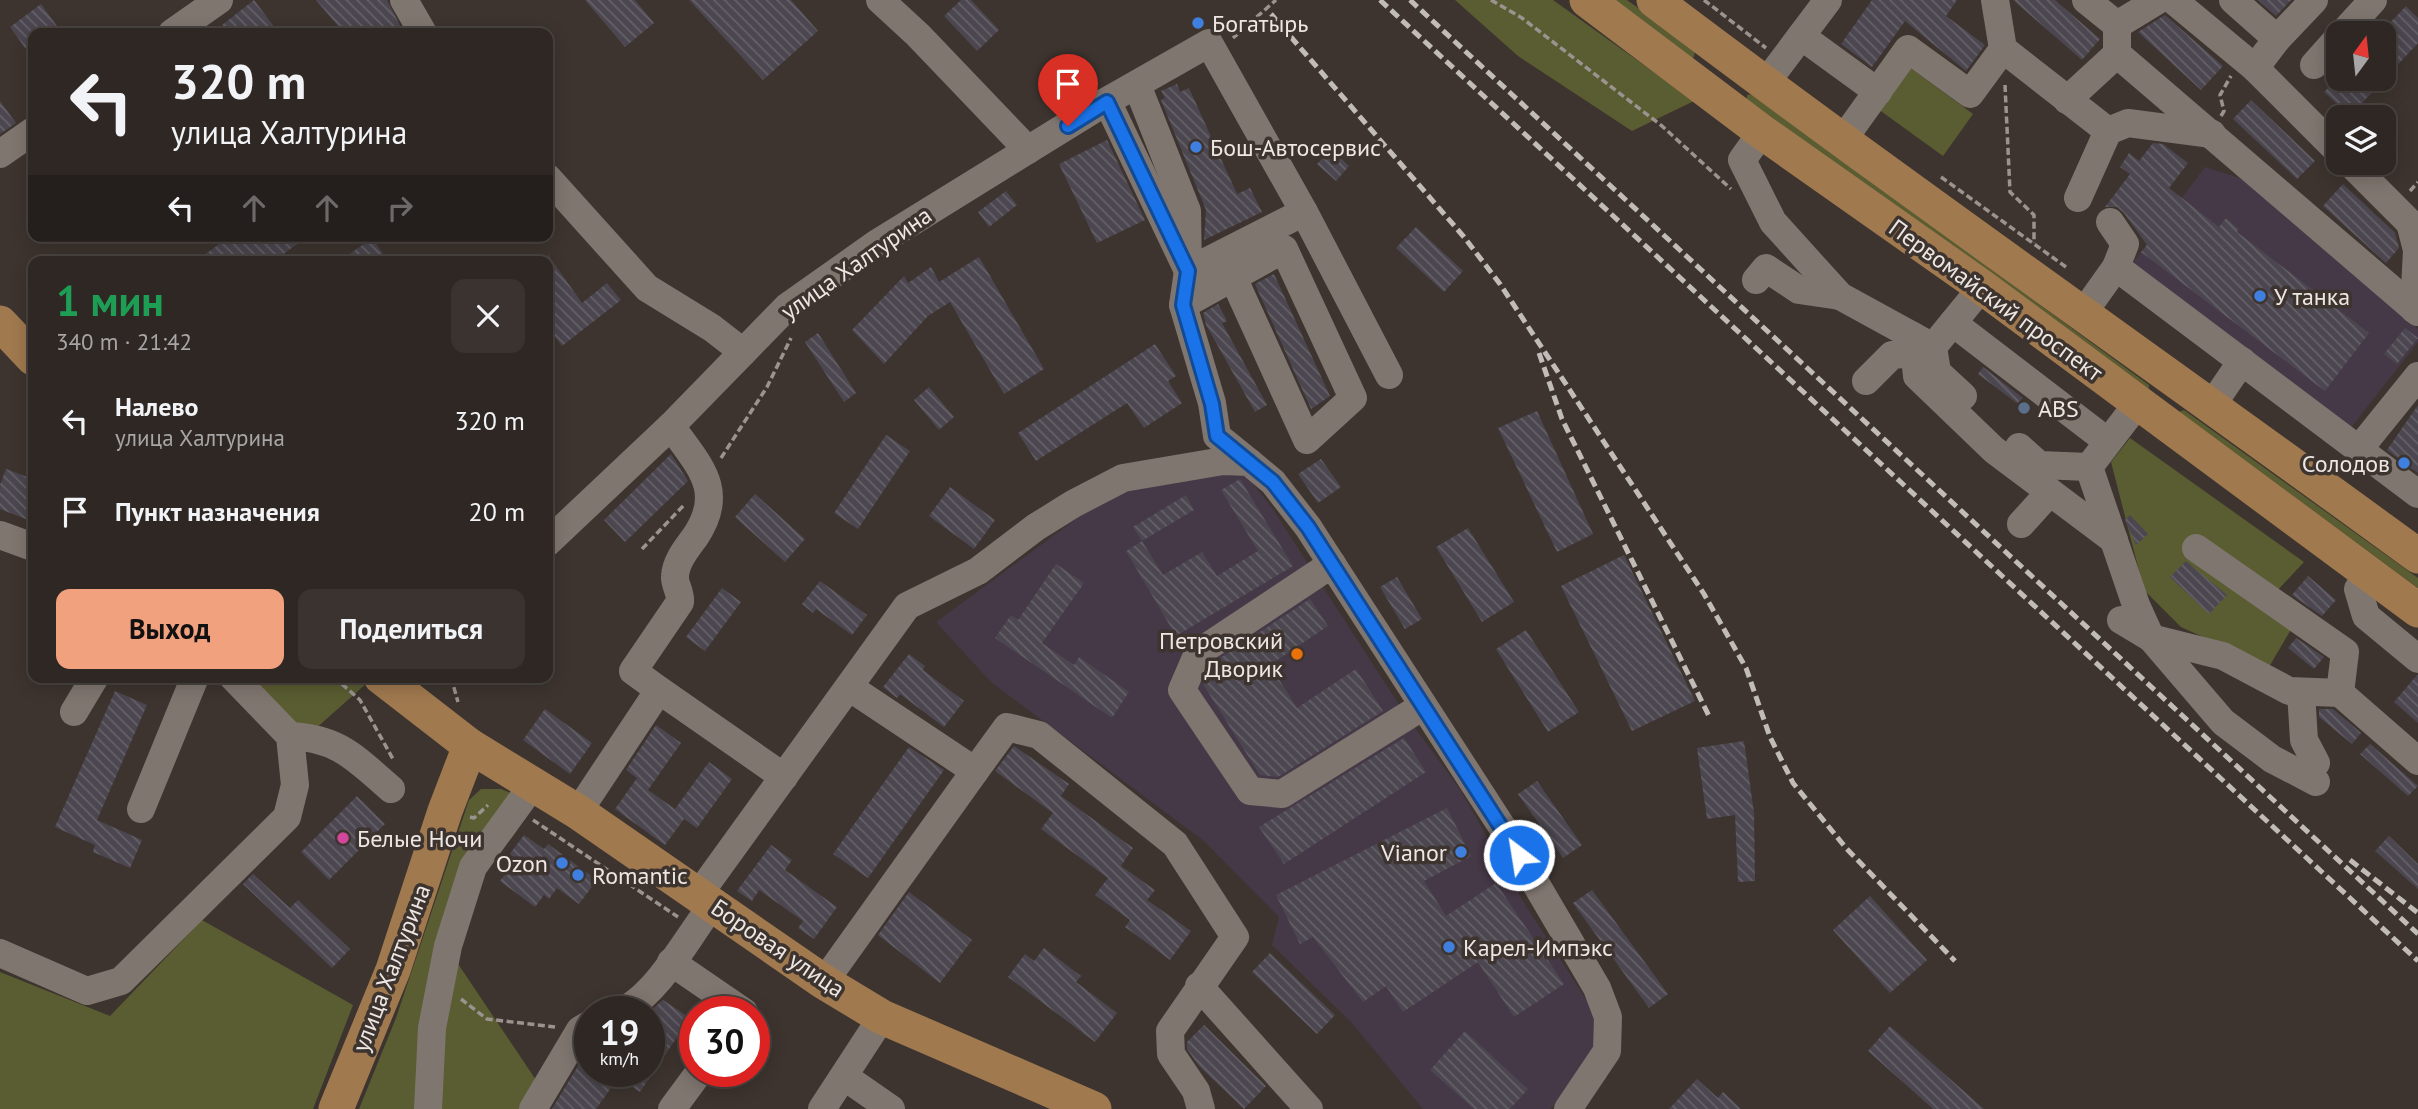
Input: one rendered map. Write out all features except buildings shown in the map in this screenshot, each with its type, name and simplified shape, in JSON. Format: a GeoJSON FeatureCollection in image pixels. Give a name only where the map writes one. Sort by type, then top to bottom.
{"type":"FeatureCollection","features":[{"type":"Feature","properties":{"kind":"main road","name":"Первомайский проспект"},"geometry":{"type":"LineString","coordinates":[[1587,0],[1762,132],[1982,287],[2413,605]]}},
{"type":"Feature","properties":{"kind":"main road","name":"Первомайский проспект"},"geometry":{"type":"LineString","coordinates":[[1654,0],[1735,61],[1774,72],[1842,141],[2418,556]]}},
{"type":"Feature","properties":{"kind":"main road"},"geometry":{"type":"LineString","coordinates":[[1712,94],[1735,61]]}},
{"type":"Feature","properties":{"kind":"main road"},"geometry":{"type":"LineString","coordinates":[[0,323],[28,353]]}},
{"type":"Feature","properties":{"kind":"main road"},"geometry":{"type":"LineString","coordinates":[[2146,409],[2178,381]]}},
{"type":"Feature","properties":{"kind":"main road","name":"Боровая улица"},"geometry":{"type":"LineString","coordinates":[[396,683],[470,746],[579,812],[824,982],[883,1017],[1094,1109]]}},
{"type":"Feature","properties":{"kind":"main road","name":"улица Халтурина"},"geometry":{"type":"LineString","coordinates":[[336,1109],[459,815],[470,746]]}},
{"type":"Feature","properties":{"kind":"street"},"geometry":{"type":"LineString","coordinates":[[179,28],[219,0]]}},
{"type":"Feature","properties":{"kind":"street"},"geometry":{"type":"LineString","coordinates":[[404,0],[420,28]]}},
{"type":"Feature","properties":{"kind":"street"},"geometry":{"type":"LineString","coordinates":[[880,0],[918,35],[1028,150]]}},
{"type":"Feature","properties":{"kind":"street"},"geometry":{"type":"LineString","coordinates":[[1774,72],[1828,0]]}},
{"type":"Feature","properties":{"kind":"street"},"geometry":{"type":"LineString","coordinates":[[1995,0],[2003,49],[2108,131]]}},
{"type":"Feature","properties":{"kind":"street"},"geometry":{"type":"LineString","coordinates":[[2085,0],[2117,25]]}},
{"type":"Feature","properties":{"kind":"street"},"geometry":{"type":"LineString","coordinates":[[2117,25],[2158,0]]}},
{"type":"Feature","properties":{"kind":"street"},"geometry":{"type":"LineString","coordinates":[[2173,0],[2255,68],[2326,139]]}},
{"type":"Feature","properties":{"kind":"street"},"geometry":{"type":"LineString","coordinates":[[2233,0],[2277,39]]}},
{"type":"Feature","properties":{"kind":"street"},"geometry":{"type":"LineString","coordinates":[[2255,68],[2277,39],[2314,0]]}},
{"type":"Feature","properties":{"kind":"street"},"geometry":{"type":"LineString","coordinates":[[2354,21],[2373,0]]}},
{"type":"Feature","properties":{"kind":"street"},"geometry":{"type":"LineString","coordinates":[[2067,100],[2117,54],[2117,25]]}},
{"type":"Feature","properties":{"kind":"street"},"geometry":{"type":"LineString","coordinates":[[1801,36],[1878,92]]}},
{"type":"Feature","properties":{"kind":"street"},"geometry":{"type":"LineString","coordinates":[[1213,48],[1304,212],[1389,375]]}},
{"type":"Feature","properties":{"kind":"street","name":"улица Халтурина"},"geometry":{"type":"LineString","coordinates":[[553,537],[671,426],[787,307],[876,244],[1028,150],[1137,85],[1213,48]]}},
{"type":"Feature","properties":{"kind":"street"},"geometry":{"type":"LineString","coordinates":[[1842,141],[1908,49],[1970,94],[2003,49]]}},
{"type":"Feature","properties":{"kind":"street"},"geometry":{"type":"LineString","coordinates":[[2314,65],[2326,52]]}},
{"type":"Feature","properties":{"kind":"street"},"geometry":{"type":"LineString","coordinates":[[2117,54],[2416,310]]}},
{"type":"Feature","properties":{"kind":"street"},"geometry":{"type":"LineString","coordinates":[[1137,85],[1187,211],[1188,271],[1183,305],[1212,404],[1217,436],[1273,482],[1332,564],[1506,833],[1597,988],[1608,1017],[1607,1051],[1576,1106]]}},
{"type":"Feature","properties":{"kind":"street"},"geometry":{"type":"LineString","coordinates":[[1107,102],[1188,271]]}},
{"type":"Feature","properties":{"kind":"street"},"geometry":{"type":"LineString","coordinates":[[2078,198],[2108,131],[2127,123],[2212,134]]}},
{"type":"Feature","properties":{"kind":"street"},"geometry":{"type":"LineString","coordinates":[[1762,132],[1742,160],[1773,222],[1840,296],[1920,345],[1937,372],[2039,465],[2089,467]]}},
{"type":"Feature","properties":{"kind":"street"},"geometry":{"type":"LineString","coordinates":[[0,154],[28,134]]}},
{"type":"Feature","properties":{"kind":"street"},"geometry":{"type":"LineString","coordinates":[[2362,175],[2410,223],[2417,250],[2416,310]]}},
{"type":"Feature","properties":{"kind":"street"},"geometry":{"type":"LineString","coordinates":[[553,184],[647,288],[712,328],[743,352]]}},
{"type":"Feature","properties":{"kind":"street"},"geometry":{"type":"LineString","coordinates":[[1188,271],[1304,212]]}},
{"type":"Feature","properties":{"kind":"street"},"geometry":{"type":"LineString","coordinates":[[2084,313],[2116,268],[2125,244],[2110,222]]}},
{"type":"Feature","properties":{"kind":"street"},"geometry":{"type":"LineString","coordinates":[[1183,305],[1233,275],[1284,249],[1353,398],[1307,440],[1233,275]]}},
{"type":"Feature","properties":{"kind":"street"},"geometry":{"type":"LineString","coordinates":[[1756,279],[1766,268],[1799,290],[1840,296]]}},
{"type":"Feature","properties":{"kind":"street"},"geometry":{"type":"LineString","coordinates":[[2116,268],[2418,494]]}},
{"type":"Feature","properties":{"kind":"street"},"geometry":{"type":"LineString","coordinates":[[1866,381],[1892,355],[1920,345],[1953,323],[1982,287]]}},
{"type":"Feature","properties":{"kind":"street"},"geometry":{"type":"LineString","coordinates":[[1953,323],[2107,441]]}},
{"type":"Feature","properties":{"kind":"street"},"geometry":{"type":"LineString","coordinates":[[1920,345],[1917,376],[1994,450],[2113,540]]}},
{"type":"Feature","properties":{"kind":"street"},"geometry":{"type":"LineString","coordinates":[[2212,405],[2242,361]]}},
{"type":"Feature","properties":{"kind":"street"},"geometry":{"type":"LineString","coordinates":[[2359,449],[2418,376]]}},
{"type":"Feature","properties":{"kind":"street"},"geometry":{"type":"LineString","coordinates":[[2089,467],[2107,441],[2146,409]]}},
{"type":"Feature","properties":{"kind":"street"},"geometry":{"type":"LineString","coordinates":[[671,426],[708,479],[706,521],[679,560],[674,577],[681,593],[680,602],[632,671],[784,777]]}},
{"type":"Feature","properties":{"kind":"street"},"geometry":{"type":"LineString","coordinates":[[643,996],[671,962],[706,899],[784,777],[907,606],[978,571],[1036,527],[1123,478],[1223,461],[1249,461]]}},
{"type":"Feature","properties":{"kind":"street"},"geometry":{"type":"LineString","coordinates":[[2089,467],[2113,540],[2151,638],[2223,722],[2272,760],[2316,773],[2304,740],[2301,692]]}},
{"type":"Feature","properties":{"kind":"street"},"geometry":{"type":"LineString","coordinates":[[2021,524],[2050,492]]}},
{"type":"Feature","properties":{"kind":"street"},"geometry":{"type":"LineString","coordinates":[[0,535],[28,545]]}},
{"type":"Feature","properties":{"kind":"street"},"geometry":{"type":"LineString","coordinates":[[2196,548],[2345,652],[2340,693]]}},
{"type":"Feature","properties":{"kind":"street"},"geometry":{"type":"LineString","coordinates":[[1332,564],[1198,653],[1182,690],[1250,791],[1282,794],[1423,706]]}},
{"type":"Feature","properties":{"kind":"street"},"geometry":{"type":"LineString","coordinates":[[2370,575],[2358,589],[2366,616],[2418,659]]}},
{"type":"Feature","properties":{"kind":"street"},"geometry":{"type":"LineString","coordinates":[[2121,620],[2151,638],[2223,656],[2289,691],[2340,693],[2418,761]]}},
{"type":"Feature","properties":{"kind":"street"},"geometry":{"type":"LineString","coordinates":[[74,712],[91,683]]}},
{"type":"Feature","properties":{"kind":"street"},"geometry":{"type":"LineString","coordinates":[[141,809],[193,683]]}},
{"type":"Feature","properties":{"kind":"street"},"geometry":{"type":"LineString","coordinates":[[0,953],[87,990],[121,981],[287,817],[295,785],[290,736],[239,683]]}},
{"type":"Feature","properties":{"kind":"street"},"geometry":{"type":"LineString","coordinates":[[849,687],[975,771]]}},
{"type":"Feature","properties":{"kind":"street"},"geometry":{"type":"LineString","coordinates":[[579,812],[659,690]]}},
{"type":"Feature","properties":{"kind":"street"},"geometry":{"type":"LineString","coordinates":[[824,982],[1007,727],[1039,735],[1175,844],[1235,937],[1170,1031],[1171,1054],[1196,1091],[1201,1109]]}},
{"type":"Feature","properties":{"kind":"street"},"geometry":{"type":"LineString","coordinates":[[290,736],[316,737],[341,746],[394,778]]}},
{"type":"Feature","properties":{"kind":"street"},"geometry":{"type":"LineString","coordinates":[[428,1109],[432,1028],[448,946],[473,867],[534,783]]}},
{"type":"Feature","properties":{"kind":"street"},"geometry":{"type":"LineString","coordinates":[[671,962],[721,996]]}},
{"type":"Feature","properties":{"kind":"street"},"geometry":{"type":"LineString","coordinates":[[1199,986],[1309,1109]]}},
{"type":"Feature","properties":{"kind":"street"},"geometry":{"type":"LineString","coordinates":[[822,1109],[883,1017]]}},
{"type":"Feature","properties":{"kind":"street"},"geometry":{"type":"LineString","coordinates":[[533,1109],[574,1044]]}},
{"type":"Feature","properties":{"kind":"street"},"geometry":{"type":"LineString","coordinates":[[845,1077],[891,1109]]}},
{"type":"Feature","properties":{"kind":"street"},"geometry":{"type":"LineString","coordinates":[[672,1109],[688,1087]]}},
{"type":"Feature","properties":{"kind":"path"},"geometry":{"type":"LineString","coordinates":[[1213,48],[1276,0]]}},
{"type":"Feature","properties":{"kind":"path"},"geometry":{"type":"LineString","coordinates":[[1491,0],[1522,18],[1662,125],[1734,191]]}},
{"type":"Feature","properties":{"kind":"path"},"geometry":{"type":"LineString","coordinates":[[1704,0],[1774,72]]}},
{"type":"Feature","properties":{"kind":"path"},"geometry":{"type":"LineString","coordinates":[[2003,49],[2010,192],[2034,215],[2034,243]]}},
{"type":"Feature","properties":{"kind":"path"},"geometry":{"type":"LineString","coordinates":[[2212,134],[2224,111],[2220,95],[2234,71],[2255,68]]}},
{"type":"Feature","properties":{"kind":"path"},"geometry":{"type":"LineString","coordinates":[[642,549],[708,479],[767,387],[796,327]]}},
{"type":"Feature","properties":{"kind":"path"},"geometry":{"type":"LineString","coordinates":[[340,683],[360,701],[394,778]]}},
{"type":"Feature","properties":{"kind":"path"},"geometry":{"type":"LineString","coordinates":[[440,990],[459,997],[487,1019],[574,1026]]}},
{"type":"Feature","properties":{"kind":"shaded area"},"geometry":{"type":"Polygon","coordinates":[[[2205,167],[2246,180],[2418,329],[2418,342],[2335,448],[2118,283],[2205,167]]]}},
{"type":"Feature","properties":{"kind":"shaded area"},"geometry":{"type":"Polygon","coordinates":[[[1229,467],[1246,475],[1272,508],[1405,714],[1461,791],[1524,903],[1593,1010],[1602,1044],[1573,1085],[1550,1109],[1423,1109],[1352,1023],[1272,945],[1279,917],[1204,841],[991,682],[936,622],[1102,500],[1131,482],[1229,467]]]}},
{"type":"Feature","properties":{"kind":"green space"},"geometry":{"type":"Polygon","coordinates":[[[1455,0],[1553,0],[1694,101],[1632,131],[1518,56],[1455,0]]]}},
{"type":"Feature","properties":{"kind":"green space"},"geometry":{"type":"Polygon","coordinates":[[[1604,0],[1627,0],[1695,49],[1694,57],[1686,60],[1604,0]]]}},
{"type":"Feature","properties":{"kind":"green space"},"geometry":{"type":"Polygon","coordinates":[[[1909,67],[1973,114],[1943,156],[1878,109],[1909,67]]]}},
{"type":"Feature","properties":{"kind":"green space"},"geometry":{"type":"Polygon","coordinates":[[[1753,94],[2149,385],[2149,389],[1747,102],[1747,95],[1753,94]]]}},
{"type":"Feature","properties":{"kind":"green space"},"geometry":{"type":"Polygon","coordinates":[[[2184,410],[2418,578],[2418,588],[2179,412],[2184,410]]]}},
{"type":"Feature","properties":{"kind":"green space"},"geometry":{"type":"Polygon","coordinates":[[[2130,438],[2304,562],[2261,608],[2293,626],[2269,667],[2181,627],[2144,590],[2111,462],[2130,438]]]}},
{"type":"Feature","properties":{"kind":"green space"},"geometry":{"type":"Polygon","coordinates":[[[254,683],[367,683],[305,738],[254,683]]]}},
{"type":"Feature","properties":{"kind":"green space"},"geometry":{"type":"Polygon","coordinates":[[[481,789],[501,789],[518,796],[444,943],[536,1080],[523,1109],[359,1109],[396,1018],[469,800],[481,789]]]}},
{"type":"Feature","properties":{"kind":"green space"},"geometry":{"type":"Polygon","coordinates":[[[202,920],[353,1005],[313,1109],[0,1109],[0,972],[110,1016],[202,920]]]}},
{"type":"Feature","properties":{"kind":"railway"},"geometry":{"type":"LineString","coordinates":[[1380,0],[2418,961]]}},
{"type":"Feature","properties":{"kind":"railway"},"geometry":{"type":"LineString","coordinates":[[1410,0],[2418,934]]}},
{"type":"Feature","properties":{"kind":"railway"},"geometry":{"type":"LineString","coordinates":[[1271,14],[1464,237],[1500,284],[1704,594],[1746,668],[1770,737],[1793,783],[1846,848],[1955,961]]}},
{"type":"Feature","properties":{"kind":"railway"},"geometry":{"type":"LineString","coordinates":[[1539,353],[1562,419],[1709,716]]}},
{"type":"Feature","properties":{"kind":"railway"},"geometry":{"type":"LineString","coordinates":[[2350,860],[2418,913]]}},
{"type":"Feature","properties":{"kind":"place","name":"Богатырь"},"geometry":{"type":"Point","coordinates":[1198,23]}},
{"type":"Feature","properties":{"kind":"place","name":"Бош-Автосервис"},"geometry":{"type":"Point","coordinates":[1196,147]}},
{"type":"Feature","properties":{"kind":"place","name":"У танка"},"geometry":{"type":"Point","coordinates":[2260,296]}},
{"type":"Feature","properties":{"kind":"place","name":"ABS"},"geometry":{"type":"Point","coordinates":[2024,408]}},
{"type":"Feature","properties":{"kind":"place","name":"Солодов"},"geometry":{"type":"Point","coordinates":[2404,463]}},
{"type":"Feature","properties":{"kind":"place","name":"Петровский Дворик"},"geometry":{"type":"Point","coordinates":[1297,654]}},
{"type":"Feature","properties":{"kind":"place","name":"Белые Ночи"},"geometry":{"type":"Point","coordinates":[343,838]}},
{"type":"Feature","properties":{"kind":"place","name":"Vianor"},"geometry":{"type":"Point","coordinates":[1461,852]}},
{"type":"Feature","properties":{"kind":"place","name":"Ozon"},"geometry":{"type":"Point","coordinates":[562,863]}},
{"type":"Feature","properties":{"kind":"place","name":"Romantic"},"geometry":{"type":"Point","coordinates":[578,875]}},
{"type":"Feature","properties":{"kind":"place","name":"Карел-Импэкс"},"geometry":{"type":"Point","coordinates":[1449,947]}},
{"type":"Feature","properties":{"kind":"route"},"geometry":{"type":"LineString","coordinates":[[1068,126],[1107,102],[1188,271],[1183,305],[1212,404],[1217,436],[1273,482],[1308,527],[1519,855]]}}]}
